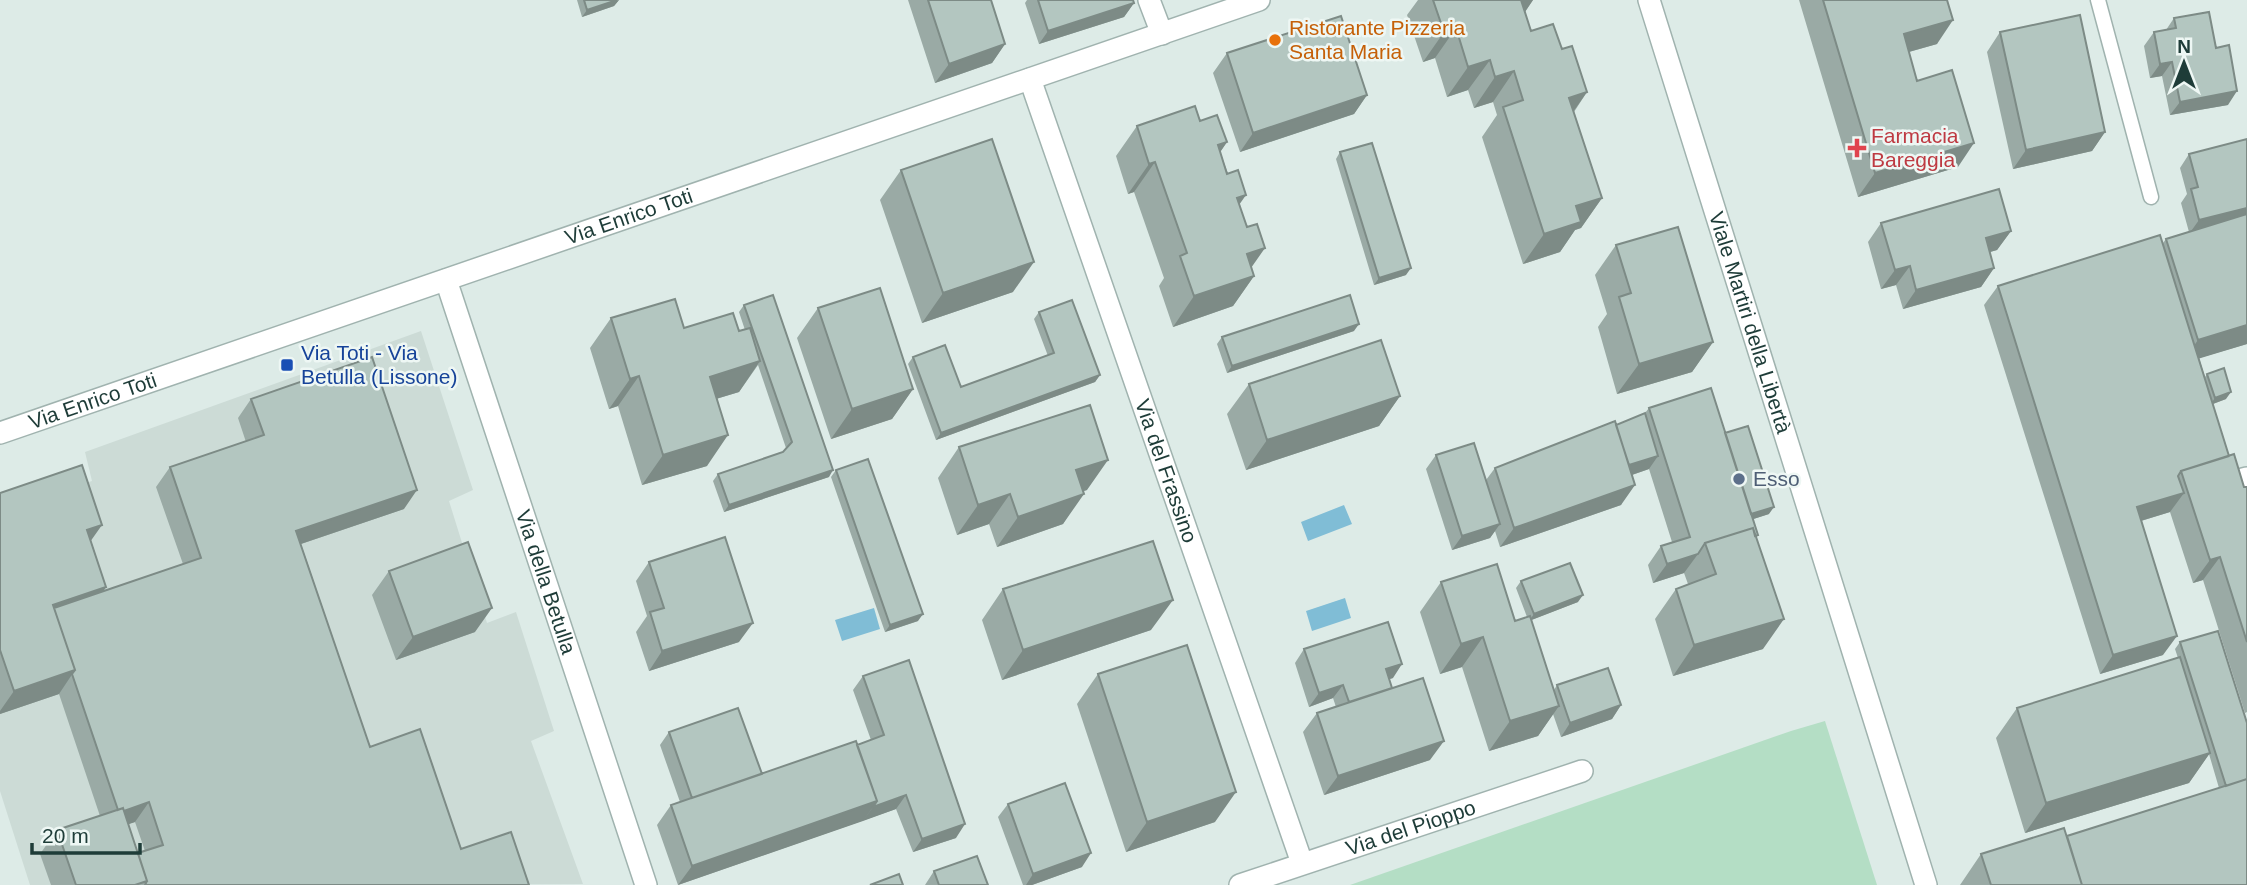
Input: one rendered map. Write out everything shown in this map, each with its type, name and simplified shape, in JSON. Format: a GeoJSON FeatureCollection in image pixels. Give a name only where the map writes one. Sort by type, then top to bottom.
{"type":"FeatureCollection","features":[{"type":"Feature","properties":{"kind":"street"},"geometry":{"type":"LineString","coordinates":[[1149,0],[1162,34]]}},
{"type":"Feature","properties":{"kind":"street","name":"Via Enrico Toti"},"geometry":{"type":"LineString","coordinates":[[0,433],[1259,0]]}},
{"type":"Feature","properties":{"kind":"street","name":"Viale Martiri della Libertà"},"geometry":{"type":"LineString","coordinates":[[1649,0],[1926,885]]}},
{"type":"Feature","properties":{"kind":"street","name":"Via del Frassino"},"geometry":{"type":"LineString","coordinates":[[1030,79],[1302,863]]}},
{"type":"Feature","properties":{"kind":"street","name":"Via della Betulla"},"geometry":{"type":"LineString","coordinates":[[446,280],[646,885]]}},
{"type":"Feature","properties":{"kind":"street","name":"Via del Pioppo"},"geometry":{"type":"LineString","coordinates":[[1240,885],[1582,771]]}},
{"type":"Feature","properties":{"kind":"lane"},"geometry":{"type":"LineString","coordinates":[[2098,0],[2151,197]]}},
{"type":"Feature","properties":{"kind":"shaded area"},"geometry":{"type":"Polygon","coordinates":[[[421,331],[473,490],[449,501],[487,623],[516,612],[554,731],[531,741],[583,884],[30,885],[0,791],[0,511],[92,481],[85,452],[421,331]]]}},
{"type":"Feature","properties":{"kind":"green space"},"geometry":{"type":"Polygon","coordinates":[[[1825,721],[1877,885],[1350,885],[1791,731],[1825,721]]]}},
{"type":"Feature","properties":{"kind":"water"},"geometry":{"type":"Polygon","coordinates":[[[1344,505],[1352,524],[1308,541],[1301,522],[1344,505]]]}},
{"type":"Feature","properties":{"kind":"water"},"geometry":{"type":"Polygon","coordinates":[[[1345,598],[1351,618],[1312,631],[1306,611],[1345,598]]]}},
{"type":"Feature","properties":{"kind":"water"},"geometry":{"type":"Polygon","coordinates":[[[874,608],[880,629],[842,641],[835,620],[874,608]]]}},
{"type":"Feature","properties":{"kind":"building"},"geometry":{"type":"Polygon","coordinates":[[[584,0],[617,0],[587,10],[584,0]]]}},
{"type":"Feature","properties":{"kind":"building"},"geometry":{"type":"Polygon","coordinates":[[[928,0],[991,0],[1005,44],[949,64],[928,0]]]}},
{"type":"Feature","properties":{"kind":"building"},"geometry":{"type":"Polygon","coordinates":[[[1038,0],[1133,0],[1134,3],[1048,31],[1038,0]]]}},
{"type":"Feature","properties":{"kind":"building"},"geometry":{"type":"Polygon","coordinates":[[[1433,0],[1521,0],[1531,31],[1553,24],[1562,49],[1572,46],[1587,92],[1569,98],[1602,198],[1576,206],[1581,222],[1544,234],[1503,107],[1523,100],[1514,71],[1495,77],[1490,60],[1468,67],[1456,28],[1444,32],[1433,0]]]}},
{"type":"Feature","properties":{"kind":"building"},"geometry":{"type":"Polygon","coordinates":[[[1823,0],[1947,0],[1953,20],[1904,34],[1917,81],[1952,70],[1974,143],[1875,173],[1823,0]]]}},
{"type":"Feature","properties":{"kind":"building"},"geometry":{"type":"Polygon","coordinates":[[[2209,12],[2216,48],[2229,45],[2237,91],[2180,102],[2172,62],[2160,64],[2154,32],[2176,28],[2174,18],[2209,12]]]}},
{"type":"Feature","properties":{"kind":"building"},"geometry":{"type":"Polygon","coordinates":[[[2080,15],[2105,132],[2026,150],[2000,32],[2080,15]]]}},
{"type":"Feature","properties":{"kind":"building"},"geometry":{"type":"Polygon","coordinates":[[[1341,16],[1367,95],[1253,133],[1227,53],[1341,16]]]}},
{"type":"Feature","properties":{"kind":"building"},"geometry":{"type":"Polygon","coordinates":[[[1195,106],[1200,121],[1217,115],[1227,142],[1218,145],[1227,174],[1238,170],[1246,195],[1237,198],[1247,227],[1257,224],[1265,248],[1247,254],[1254,276],[1194,296],[1180,256],[1187,253],[1155,162],[1149,164],[1137,126],[1195,106]]]}},
{"type":"Feature","properties":{"kind":"building"},"geometry":{"type":"Polygon","coordinates":[[[992,139],[1034,262],[943,293],[901,170],[992,139]]]}},
{"type":"Feature","properties":{"kind":"building"},"geometry":{"type":"Polygon","coordinates":[[[2247,139],[2247,208],[2199,220],[2191,189],[2198,187],[2189,154],[2247,139]]]}},
{"type":"Feature","properties":{"kind":"building"},"geometry":{"type":"Polygon","coordinates":[[[1372,143],[1411,268],[1379,278],[1340,152],[1372,143]]]}},
{"type":"Feature","properties":{"kind":"building"},"geometry":{"type":"Polygon","coordinates":[[[1999,189],[2011,231],[1986,238],[1994,268],[1916,290],[1910,266],[1895,270],[1881,223],[1999,189]]]}},
{"type":"Feature","properties":{"kind":"building"},"geometry":{"type":"Polygon","coordinates":[[[2247,214],[2247,325],[2198,340],[2166,239],[2247,214]]]}},
{"type":"Feature","properties":{"kind":"building"},"geometry":{"type":"Polygon","coordinates":[[[1678,227],[1713,342],[1639,364],[1619,297],[1631,293],[1616,245],[1678,227]]]}},
{"type":"Feature","properties":{"kind":"building"},"geometry":{"type":"Polygon","coordinates":[[[2160,235],[2229,456],[2181,471],[2178,476],[2184,493],[2137,507],[2177,636],[2113,655],[1998,286],[2160,235]]]}},
{"type":"Feature","properties":{"kind":"building"},"geometry":{"type":"Polygon","coordinates":[[[880,288],[913,389],[852,409],[818,308],[880,288]]]}},
{"type":"Feature","properties":{"kind":"building"},"geometry":{"type":"Polygon","coordinates":[[[773,295],[833,470],[729,505],[718,474],[783,452],[792,442],[744,305],[773,295]]]}},
{"type":"Feature","properties":{"kind":"building"},"geometry":{"type":"Polygon","coordinates":[[[1350,295],[1359,324],[1232,366],[1222,337],[1350,295]]]}},
{"type":"Feature","properties":{"kind":"building"},"geometry":{"type":"Polygon","coordinates":[[[675,299],[684,328],[733,313],[739,331],[750,328],[760,361],[710,377],[728,435],[663,455],[639,376],[630,379],[611,318],[675,299]]]}},
{"type":"Feature","properties":{"kind":"building"},"geometry":{"type":"Polygon","coordinates":[[[1072,300],[1100,375],[941,433],[913,357],[945,345],[961,387],[1054,353],[1039,312],[1072,300]]]}},
{"type":"Feature","properties":{"kind":"building"},"geometry":{"type":"Polygon","coordinates":[[[1381,340],[1400,396],[1267,440],[1249,384],[1381,340]]]}},
{"type":"Feature","properties":{"kind":"building"},"geometry":{"type":"Polygon","coordinates":[[[372,357],[417,490],[296,531],[370,747],[420,729],[461,849],[511,832],[529,885],[145,885],[147,881],[138,853],[163,845],[149,802],[124,811],[123,808],[118,810],[72,674],[75,670],[54,608],[201,558],[170,467],[264,435],[251,399],[372,357]]]}},
{"type":"Feature","properties":{"kind":"building"},"geometry":{"type":"Polygon","coordinates":[[[2224,368],[2231,392],[2215,398],[2207,374],[2224,368]]]}},
{"type":"Feature","properties":{"kind":"building"},"geometry":{"type":"Polygon","coordinates":[[[1711,388],[1758,535],[1755,536],[1753,528],[1705,543],[1698,554],[1667,564],[1661,546],[1690,537],[1649,408],[1711,388]]]}},
{"type":"Feature","properties":{"kind":"building"},"geometry":{"type":"Polygon","coordinates":[[[1090,405],[1108,460],[1076,470],[1084,494],[1018,517],[1010,494],[978,505],[959,447],[1090,405]]]}},
{"type":"Feature","properties":{"kind":"building"},"geometry":{"type":"Polygon","coordinates":[[[1645,413],[1658,456],[1629,465],[1616,425],[1645,413]]]}},
{"type":"Feature","properties":{"kind":"building"},"geometry":{"type":"Polygon","coordinates":[[[1615,421],[1635,485],[1514,528],[1495,468],[1615,421]]]}},
{"type":"Feature","properties":{"kind":"building"},"geometry":{"type":"Polygon","coordinates":[[[1748,426],[1774,507],[1751,514],[1725,433],[1748,426]]]}},
{"type":"Feature","properties":{"kind":"building"},"geometry":{"type":"Polygon","coordinates":[[[1474,443],[1500,524],[1462,536],[1436,455],[1474,443]]]}},
{"type":"Feature","properties":{"kind":"building"},"geometry":{"type":"Polygon","coordinates":[[[2234,454],[2244,487],[2247,487],[2247,642],[2220,557],[2210,560],[2181,471],[2234,454]]]}},
{"type":"Feature","properties":{"kind":"building"},"geometry":{"type":"Polygon","coordinates":[[[868,459],[923,614],[890,625],[836,470],[868,459]]]}},
{"type":"Feature","properties":{"kind":"building"},"geometry":{"type":"Polygon","coordinates":[[[82,465],[102,525],[87,530],[106,587],[53,605],[75,670],[14,691],[0,650],[0,493],[82,465]]]}},
{"type":"Feature","properties":{"kind":"building"},"geometry":{"type":"Polygon","coordinates":[[[1753,528],[1784,619],[1694,645],[1676,589],[1716,574],[1705,543],[1753,528]]]}},
{"type":"Feature","properties":{"kind":"building"},"geometry":{"type":"Polygon","coordinates":[[[725,537],[753,623],[662,651],[650,612],[664,608],[649,562],[725,537]]]}},
{"type":"Feature","properties":{"kind":"building"},"geometry":{"type":"Polygon","coordinates":[[[1153,541],[1173,600],[1023,650],[1003,589],[1153,541]]]}},
{"type":"Feature","properties":{"kind":"building"},"geometry":{"type":"Polygon","coordinates":[[[468,542],[492,608],[413,637],[389,571],[468,542]]]}},
{"type":"Feature","properties":{"kind":"building"},"geometry":{"type":"Polygon","coordinates":[[[1570,563],[1583,595],[1534,614],[1521,581],[1570,563]]]}},
{"type":"Feature","properties":{"kind":"building"},"geometry":{"type":"Polygon","coordinates":[[[1497,564],[1515,621],[1530,616],[1559,706],[1510,721],[1483,637],[1461,644],[1441,582],[1497,564]]]}},
{"type":"Feature","properties":{"kind":"building"},"geometry":{"type":"Polygon","coordinates":[[[1388,622],[1402,664],[1386,669],[1392,688],[1349,702],[1343,685],[1319,693],[1304,649],[1388,622]]]}},
{"type":"Feature","properties":{"kind":"building"},"geometry":{"type":"Polygon","coordinates":[[[2218,631],[2247,723],[2247,779],[2226,786],[2180,642],[2218,631]]]}},
{"type":"Feature","properties":{"kind":"building"},"geometry":{"type":"Polygon","coordinates":[[[1187,645],[1236,792],[1147,822],[1098,674],[1187,645]]]}},
{"type":"Feature","properties":{"kind":"building"},"geometry":{"type":"Polygon","coordinates":[[[2180,657],[2210,753],[2046,803],[2017,708],[2180,657]]]}},
{"type":"Feature","properties":{"kind":"building"},"geometry":{"type":"Polygon","coordinates":[[[909,660],[965,824],[922,839],[906,795],[873,807],[877,801],[857,745],[884,735],[863,676],[909,660]]]}},
{"type":"Feature","properties":{"kind":"building"},"geometry":{"type":"Polygon","coordinates":[[[1608,668],[1621,705],[1570,723],[1557,685],[1608,668]]]}},
{"type":"Feature","properties":{"kind":"building"},"geometry":{"type":"Polygon","coordinates":[[[1423,678],[1444,741],[1338,776],[1317,713],[1423,678]]]}},
{"type":"Feature","properties":{"kind":"building"},"geometry":{"type":"Polygon","coordinates":[[[738,708],[762,774],[692,798],[669,732],[738,708]]]}},
{"type":"Feature","properties":{"kind":"building"},"geometry":{"type":"Polygon","coordinates":[[[856,741],[877,801],[692,866],[671,805],[856,741]]]}},
{"type":"Feature","properties":{"kind":"building"},"geometry":{"type":"Polygon","coordinates":[[[2247,779],[2247,885],[2082,885],[2067,836],[2247,779]]]}},
{"type":"Feature","properties":{"kind":"building"},"geometry":{"type":"Polygon","coordinates":[[[1065,783],[1091,853],[1033,874],[1008,804],[1065,783]]]}},
{"type":"Feature","properties":{"kind":"building"},"geometry":{"type":"Polygon","coordinates":[[[123,808],[147,881],[135,885],[76,885],[57,830],[123,808]]]}},
{"type":"Feature","properties":{"kind":"building"},"geometry":{"type":"Polygon","coordinates":[[[2064,828],[2082,885],[1991,885],[1981,854],[2064,828]]]}},
{"type":"Feature","properties":{"kind":"building"},"geometry":{"type":"Polygon","coordinates":[[[977,856],[988,885],[939,885],[934,871],[977,856]]]}},
{"type":"Feature","properties":{"kind":"building"},"geometry":{"type":"Polygon","coordinates":[[[899,874],[903,885],[870,885],[899,874]]]}},
{"type":"Feature","properties":{"kind":"place","name":"Ristorante Pizzeria Santa Maria"},"geometry":{"type":"Point","coordinates":[1275,40]}},
{"type":"Feature","properties":{"kind":"place","name":"Farmacia Bareggia"},"geometry":{"type":"Point","coordinates":[1857,148]}},
{"type":"Feature","properties":{"kind":"place","name":"Via Toti - Via Betulla (Lissone)"},"geometry":{"type":"Point","coordinates":[287,365]}},
{"type":"Feature","properties":{"kind":"place","name":"Esso"},"geometry":{"type":"Point","coordinates":[1739,479]}}]}
